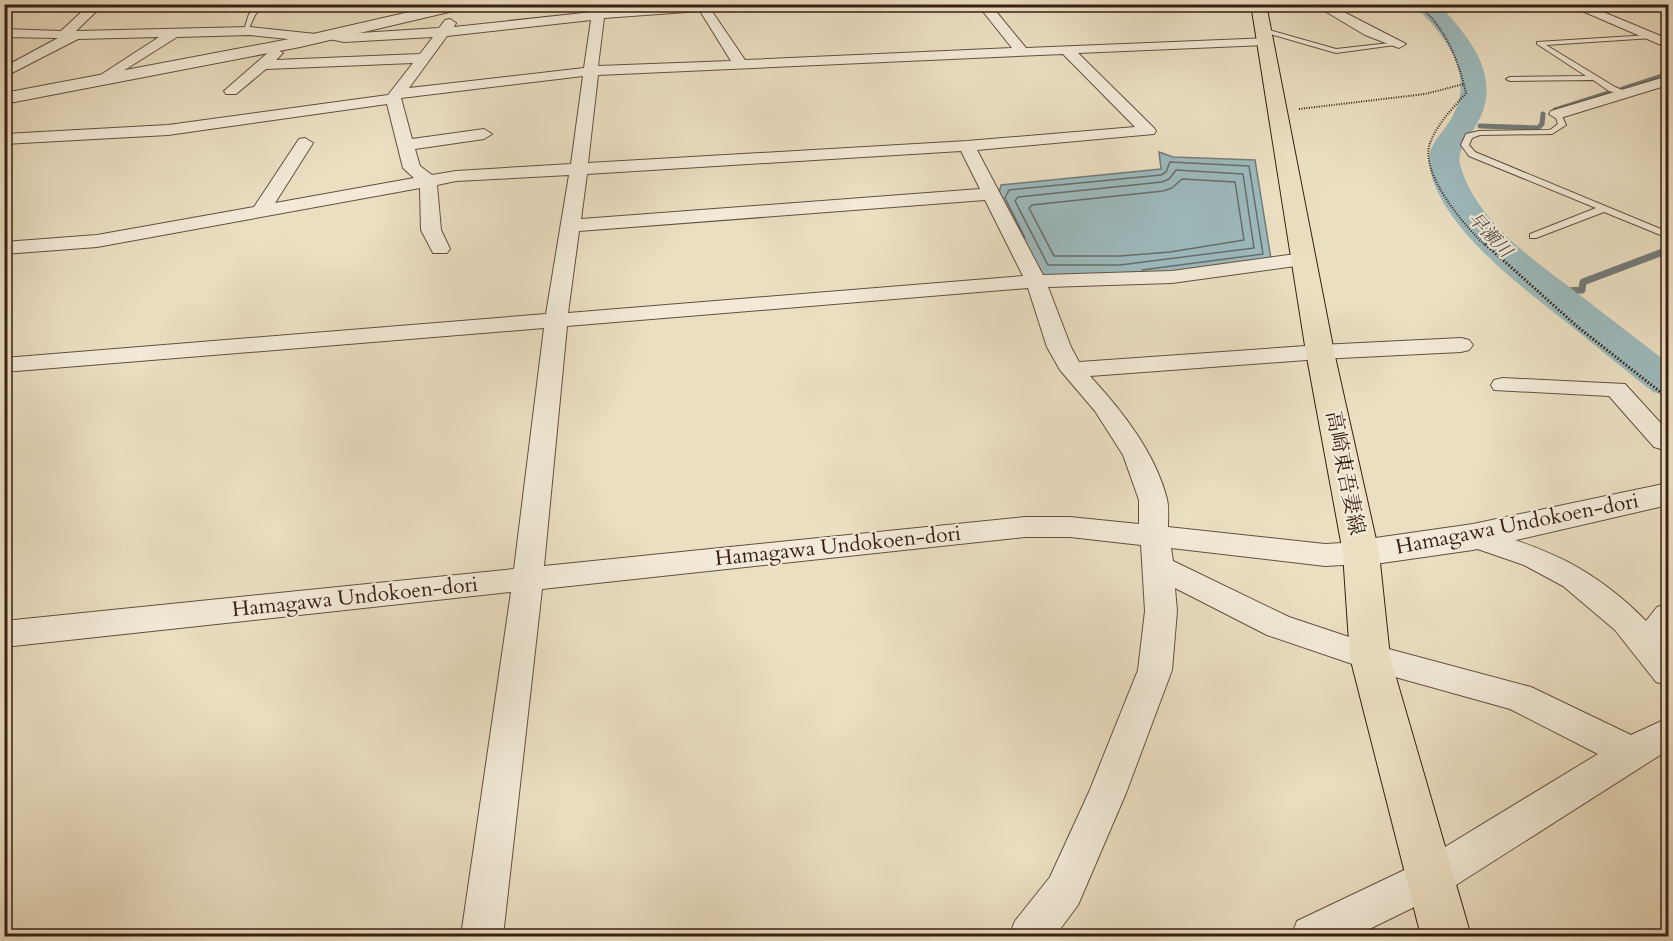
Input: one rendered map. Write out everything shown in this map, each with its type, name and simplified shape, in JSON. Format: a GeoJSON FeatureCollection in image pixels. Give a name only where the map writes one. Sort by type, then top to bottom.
{"type":"FeatureCollection","features":[{"type":"Feature","properties":{"kind":"main road","name":"高崎東吾妻線"},"geometry":{"type":"LineString","coordinates":[[1262,25],[1320,352],[1361,553],[1370,657],[1446,936]]}},
{"type":"Feature","properties":{"kind":"street"},"geometry":{"type":"LineString","coordinates":[[4,73],[37,57],[70,34],[98,4]]}},
{"type":"Feature","properties":{"kind":"street"},"geometry":{"type":"LineString","coordinates":[[4,33],[273,32],[344,38],[444,32],[598,10],[704,8],[736,4]]}},
{"type":"Feature","properties":{"kind":"street"},"geometry":{"type":"LineString","coordinates":[[982,4],[1022,52]]}},
{"type":"Feature","properties":{"kind":"street"},"geometry":{"type":"LineString","coordinates":[[1572,4],[1668,44]]}},
{"type":"Feature","properties":{"kind":"street"},"geometry":{"type":"LineString","coordinates":[[440,249],[431,230],[432,216],[428,181],[412,168],[395,96],[453,19],[458,5]]}},
{"type":"Feature","properties":{"kind":"street"},"geometry":{"type":"LineString","coordinates":[[4,99],[285,45],[458,5]]}},
{"type":"Feature","properties":{"kind":"street"},"geometry":{"type":"LineString","coordinates":[[1320,5],[1372,5]]}},
{"type":"Feature","properties":{"kind":"street"},"geometry":{"type":"LineString","coordinates":[[1320,5],[1370,32],[1399,44]]}},
{"type":"Feature","properties":{"kind":"street"},"geometry":{"type":"LineString","coordinates":[[704,8],[742,66]]}},
{"type":"Feature","properties":{"kind":"street"},"geometry":{"type":"LineString","coordinates":[[482,936],[528,578],[556,322],[579,168],[598,10]]}},
{"type":"Feature","properties":{"kind":"street"},"geometry":{"type":"LineString","coordinates":[[4,139],[168,130],[395,96],[592,71],[742,66],[1066,49],[1262,25]]}},
{"type":"Feature","properties":{"kind":"street"},"geometry":{"type":"LineString","coordinates":[[104,79],[174,33]]}},
{"type":"Feature","properties":{"kind":"street"},"geometry":{"type":"LineString","coordinates":[[231,91],[285,45]]}},
{"type":"Feature","properties":{"kind":"street"},"geometry":{"type":"LineString","coordinates":[[4,248],[98,241],[456,176],[967,146],[1148,131],[1066,49]]}},
{"type":"Feature","properties":{"kind":"street"},"geometry":{"type":"LineString","coordinates":[[4,58],[37,57]]}},
{"type":"Feature","properties":{"kind":"street"},"geometry":{"type":"LineString","coordinates":[[262,64],[424,58]]}},
{"type":"Feature","properties":{"kind":"street"},"geometry":{"type":"LineString","coordinates":[[1557,114],[1668,80]]}},
{"type":"Feature","properties":{"kind":"street"},"geometry":{"type":"LineString","coordinates":[[405,145],[484,134]]}},
{"type":"Feature","properties":{"kind":"street"},"geometry":{"type":"LineString","coordinates":[[260,212],[305,143]]}},
{"type":"Feature","properties":{"kind":"street"},"geometry":{"type":"LineString","coordinates":[[967,146],[1036,282],[1059,347],[1072,370],[1105,407],[1136,455],[1153,500],[1161,611],[1155,670],[1107,793],[1064,891],[1030,936]]}},
{"type":"Feature","properties":{"kind":"street"},"geometry":{"type":"LineString","coordinates":[[569,226],[991,194]]}},
{"type":"Feature","properties":{"kind":"street"},"geometry":{"type":"LineString","coordinates":[[4,365],[1036,282],[1172,277],[1303,259]]}},
{"type":"Feature","properties":{"kind":"street"},"geometry":{"type":"LineString","coordinates":[[1072,370],[1320,352],[1461,345]]}},
{"type":"Feature","properties":{"kind":"street"},"geometry":{"type":"LineString","coordinates":[[1503,385],[1616,389],[1663,441],[1668,443]]}},
{"type":"Feature","properties":{"kind":"street","name":"Hamagawa Undokoen-dori"},"geometry":{"type":"LineString","coordinates":[[4,634],[1025,526],[1070,527],[1157,552],[1324,555],[1361,553],[1473,537],[1668,494]]}},
{"type":"Feature","properties":{"kind":"street"},"geometry":{"type":"LineString","coordinates":[[1473,537],[1536,557],[1566,574],[1597,596],[1646,644],[1668,672]]}},
{"type":"Feature","properties":{"kind":"street"},"geometry":{"type":"LineString","coordinates":[[1157,552],[1278,626],[1370,657],[1519,697],[1631,753]]}},
{"type":"Feature","properties":{"kind":"street"},"geometry":{"type":"LineString","coordinates":[[1646,644],[1668,616]]}},
{"type":"Feature","properties":{"kind":"street"},"geometry":{"type":"LineString","coordinates":[[1312,936],[1431,878],[1631,753],[1668,733]]}},
{"type":"Feature","properties":{"kind":"lane"},"geometry":{"type":"LineString","coordinates":[[4,5],[68,4]]}},
{"type":"Feature","properties":{"kind":"lane"},"geometry":{"type":"LineString","coordinates":[[244,32],[252,14],[263,4]]}},
{"type":"Feature","properties":{"kind":"lane"},"geometry":{"type":"LineString","coordinates":[[1587,11],[1648,4]]}},
{"type":"Feature","properties":{"kind":"lane"},"geometry":{"type":"LineString","coordinates":[[1262,25],[1336,51],[1399,44]]}},
{"type":"Feature","properties":{"kind":"lane"},"geometry":{"type":"LineString","coordinates":[[1624,94],[1594,78],[1539,42],[1650,37]]}},
{"type":"Feature","properties":{"kind":"lane"},"geometry":{"type":"LineString","coordinates":[[1510,79],[1594,78]]}},
{"type":"Feature","properties":{"kind":"lane"},"geometry":{"type":"LineString","coordinates":[[1557,114],[1562,125],[1552,132],[1479,133],[1469,136],[1465,145],[1472,154],[1668,235]]}},
{"type":"Feature","properties":{"kind":"lane"},"geometry":{"type":"LineString","coordinates":[[1533,236],[1605,208]]}},
{"type":"Feature","properties":{"kind":"path"},"geometry":{"type":"LineString","coordinates":[[1419,4],[1430,15],[1449,42],[1462,72],[1466,93],[1447,115],[1430,143],[1428,159],[1447,202],[1469,230],[1508,266],[1579,328],[1668,398]]}},
{"type":"Feature","properties":{"kind":"path"},"geometry":{"type":"LineString","coordinates":[[1294,110],[1425,94],[1464,84]]}},
{"type":"Feature","properties":{"kind":"water"},"geometry":{"type":"Polygon","coordinates":[[[1159,152],[1173,157],[1255,160],[1271,259],[1173,274],[1044,278],[998,197],[1001,185],[1161,169],[1159,152]]]}},
{"type":"Feature","properties":{"kind":"waterway","name":"早瀬川"},"geometry":{"type":"LineString","coordinates":[[1425,4],[1441,20],[1458,43],[1474,79],[1475,93],[1471,106],[1463,123],[1446,148],[1444,160],[1454,190],[1466,210],[1482,230],[1517,264],[1668,383]]}},
{"type":"Feature","properties":{"kind":"waterway"},"geometry":{"type":"LineString","coordinates":[[1622,89],[1668,74]]}},
{"type":"Feature","properties":{"kind":"waterway"},"geometry":{"type":"LineString","coordinates":[[1561,108],[1611,92]]}},
{"type":"Feature","properties":{"kind":"waterway"},"geometry":{"type":"LineString","coordinates":[[1555,110],[1566,107]]}},
{"type":"Feature","properties":{"kind":"waterway"},"geometry":{"type":"LineString","coordinates":[[1480,126],[1538,128],[1542,124],[1543,114]]}},
{"type":"Feature","properties":{"kind":"waterway"},"geometry":{"type":"LineString","coordinates":[[1552,292],[1582,290],[1583,282],[1668,250]]}}]}
